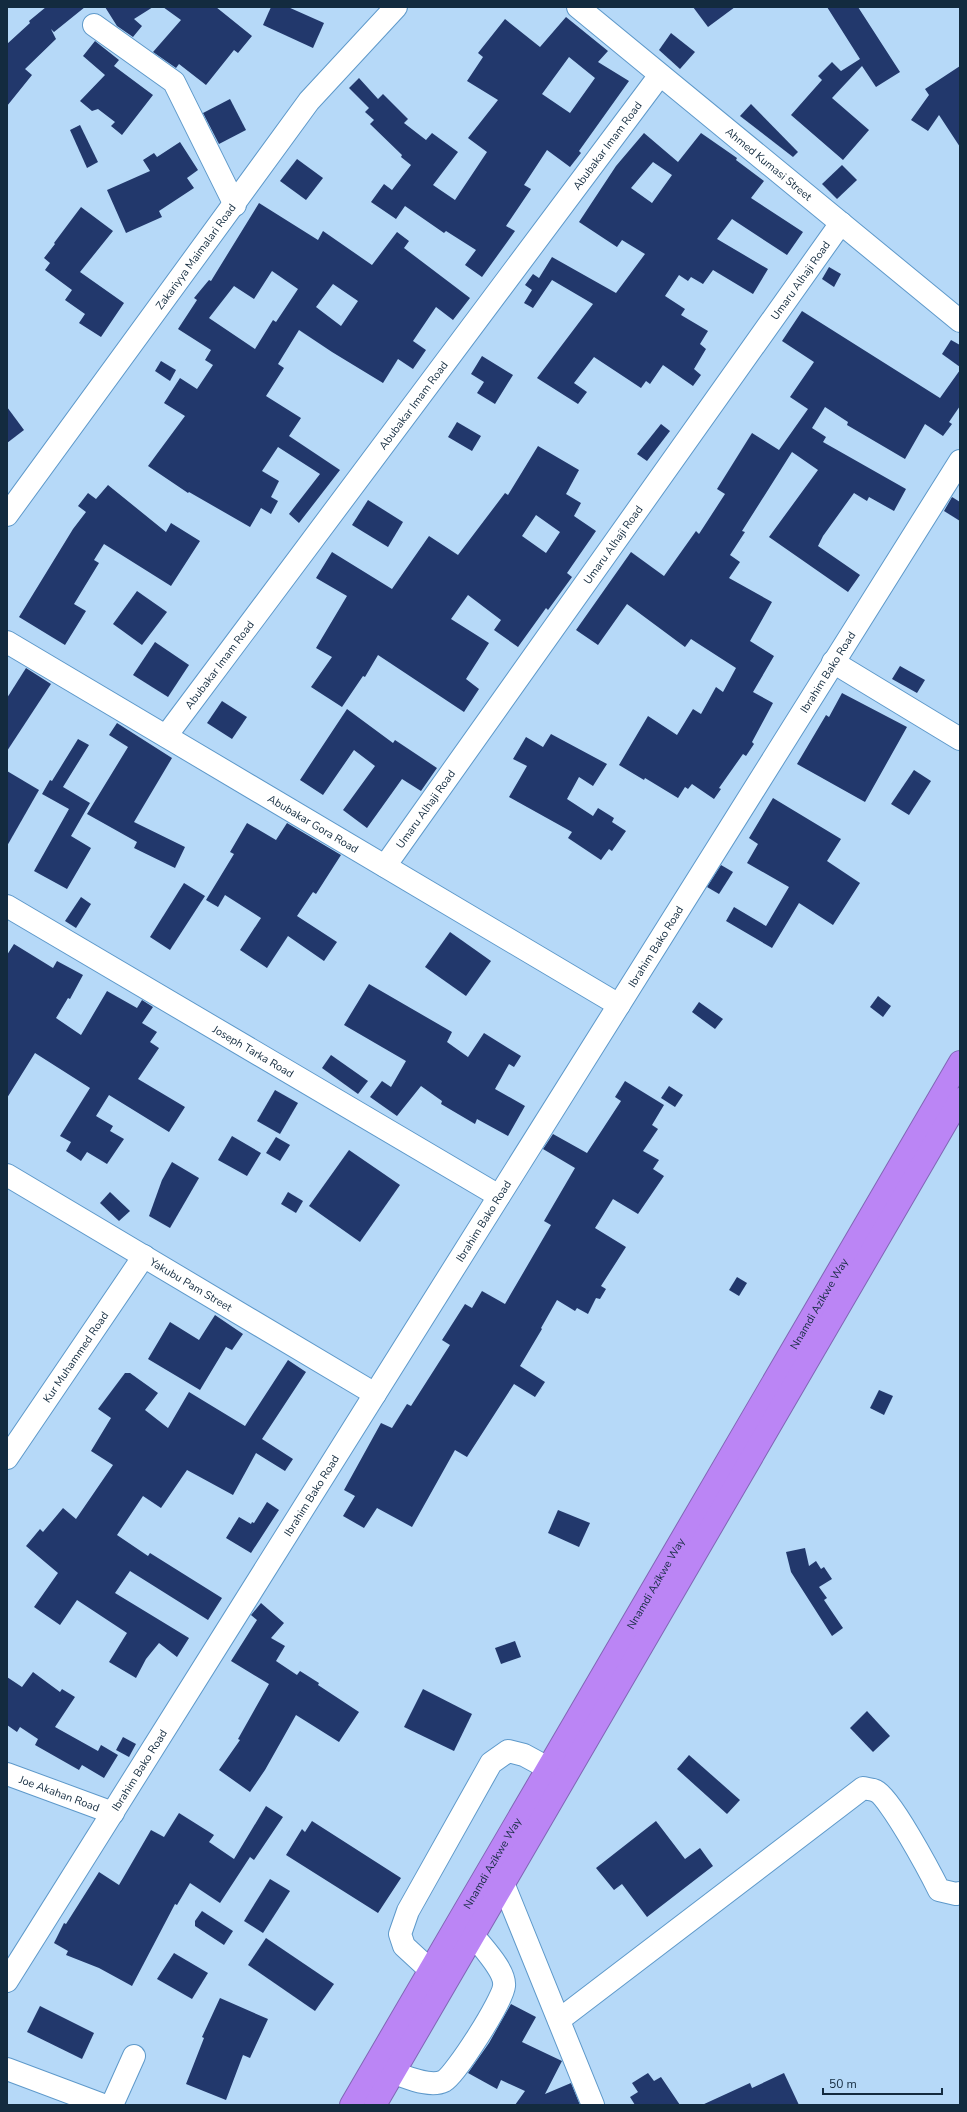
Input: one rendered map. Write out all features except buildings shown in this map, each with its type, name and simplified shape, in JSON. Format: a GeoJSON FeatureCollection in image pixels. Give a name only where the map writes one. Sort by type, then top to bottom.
{"type":"FeatureCollection","features":[{"type":"Feature","properties":{"kind":"highway","name":"Nnamdi Azikwe Way"},"geometry":{"type":"LineString","coordinates":[[375,2105],[503,1883],[556,1773],[960,1062]]}},
{"type":"Feature","properties":{"kind":"highway","name":"Nnamdi Azikwe Way"},"geometry":{"type":"LineString","coordinates":[[351,2105],[430,1970],[556,1773],[960,1099]]}},
{"type":"Feature","properties":{"kind":"street","name":"Zakariyya Maimalari Road"},"geometry":{"type":"LineString","coordinates":[[7,515],[223,218],[235,205],[309,101],[396,7]]}},
{"type":"Feature","properties":{"kind":"street","name":"Ahmed Kumasi Street"},"geometry":{"type":"LineString","coordinates":[[578,7],[960,321]]}},
{"type":"Feature","properties":{"kind":"street"},"geometry":{"type":"LineString","coordinates":[[94,25],[174,82],[235,205]]}},
{"type":"Feature","properties":{"kind":"street","name":"Abubakar Imam Road"},"geometry":{"type":"LineString","coordinates":[[166,736],[660,75]]}},
{"type":"Feature","properties":{"kind":"street","name":"Umaru Alhaji Road"},"geometry":{"type":"LineString","coordinates":[[385,866],[841,223]]}},
{"type":"Feature","properties":{"kind":"street","name":"Ibrahim Bako Road"},"geometry":{"type":"LineString","coordinates":[[7,1982],[960,461]]}},
{"type":"Feature","properties":{"kind":"street","name":"Abubakar Gora Road"},"geometry":{"type":"LineString","coordinates":[[7,642],[619,1005]]}},
{"type":"Feature","properties":{"kind":"street"},"geometry":{"type":"LineString","coordinates":[[833,662],[960,739]]}},
{"type":"Feature","properties":{"kind":"street","name":"Joseph Tarka Road"},"geometry":{"type":"LineString","coordinates":[[7,906],[499,1196]]}},
{"type":"Feature","properties":{"kind":"street","name":"Yakubu Pam Street"},"geometry":{"type":"LineString","coordinates":[[7,1175],[375,1394]]}},
{"type":"Feature","properties":{"kind":"street","name":"Kur Muhammed Road"},"geometry":{"type":"LineString","coordinates":[[7,1458],[144,1256]]}},
{"type":"Feature","properties":{"kind":"street"},"geometry":{"type":"LineString","coordinates":[[430,1970],[404,1946],[400,1934],[408,1911],[491,1762],[508,1751],[524,1755],[556,1773]]}},
{"type":"Feature","properties":{"kind":"street","name":"Joe Akahan Road"},"geometry":{"type":"LineString","coordinates":[[7,1774],[113,1813]]}},
{"type":"Feature","properties":{"kind":"street"},"geometry":{"type":"LineString","coordinates":[[559,2020],[863,1788],[876,1791],[886,1800],[939,1890],[956,1894],[960,1893]]}},
{"type":"Feature","properties":{"kind":"street"},"geometry":{"type":"LineString","coordinates":[[503,1883],[593,2105]]}},
{"type":"Feature","properties":{"kind":"street"},"geometry":{"type":"LineString","coordinates":[[394,2073],[429,2083],[444,2081],[458,2068],[497,2004],[504,1986],[502,1973],[473,1935]]}},
{"type":"Feature","properties":{"kind":"street"},"geometry":{"type":"LineString","coordinates":[[112,2105],[134,2056]]}},
{"type":"Feature","properties":{"kind":"street"},"geometry":{"type":"LineString","coordinates":[[7,2069],[103,2105]]}}]}
